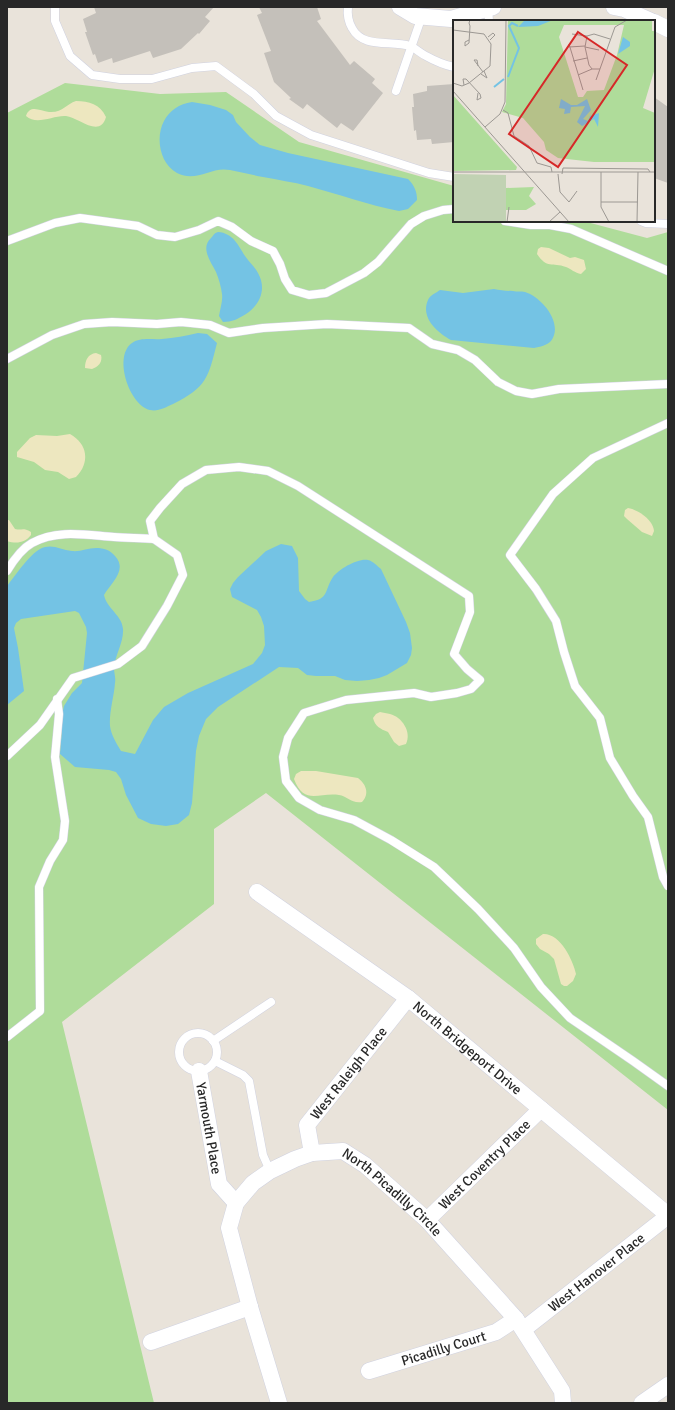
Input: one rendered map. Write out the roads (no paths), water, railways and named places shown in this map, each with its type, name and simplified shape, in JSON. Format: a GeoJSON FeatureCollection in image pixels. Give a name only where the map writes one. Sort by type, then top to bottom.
{"type":"FeatureCollection","features":[{"type":"Feature","properties":{"kind":"street"},"geometry":{"type":"LineString","coordinates":[[400,7],[416,16],[451,19],[490,12]]}},
{"type":"Feature","properties":{"kind":"street"},"geometry":{"type":"LineString","coordinates":[[616,7],[649,20]]}},
{"type":"Feature","properties":{"kind":"street"},"geometry":{"type":"LineString","coordinates":[[655,23],[668,28]]}},
{"type":"Feature","properties":{"kind":"street","name":"North Bridgeport Drive"},"geometry":{"type":"LineString","coordinates":[[257,892],[408,998],[668,1215]]}},
{"type":"Feature","properties":{"kind":"street","name":"West Raleigh Place"},"geometry":{"type":"LineString","coordinates":[[312,1154],[307,1125],[408,998]]}},
{"type":"Feature","properties":{"kind":"street","name":"Yarmouth Place"},"geometry":{"type":"LineString","coordinates":[[199,1071],[219,1184],[236,1203]]}},
{"type":"Feature","properties":{"kind":"street","name":"West Coventry Place"},"geometry":{"type":"LineString","coordinates":[[427,1220],[541,1109]]}},
{"type":"Feature","properties":{"kind":"street","name":"North Picadilly Circle"},"geometry":{"type":"LineString","coordinates":[[279,1403],[250,1307],[229,1228],[236,1203],[253,1183],[270,1170],[295,1159],[312,1154],[343,1152],[365,1165],[427,1220],[520,1324],[562,1391],[563,1403]]}},
{"type":"Feature","properties":{"kind":"street","name":"West Hanover Place"},"geometry":{"type":"LineString","coordinates":[[520,1324],[668,1215]]}},
{"type":"Feature","properties":{"kind":"street"},"geometry":{"type":"LineString","coordinates":[[150,1342],[250,1307]]}},
{"type":"Feature","properties":{"kind":"street","name":"Picadilly Court"},"geometry":{"type":"LineString","coordinates":[[369,1371],[520,1324]]}},
{"type":"Feature","properties":{"kind":"street"},"geometry":{"type":"LineString","coordinates":[[642,1403],[668,1385]]}},
{"type":"Feature","properties":{"kind":"lane"},"geometry":{"type":"LineString","coordinates":[[55,7],[55,21],[70,56],[92,75],[120,79],[152,79],[192,68],[216,66],[254,94],[276,116],[310,135],[429,173],[453,177]]}},
{"type":"Feature","properties":{"kind":"lane"},"geometry":{"type":"LineString","coordinates":[[348,7],[347,12],[349,22],[354,32],[361,38],[371,42],[411,47],[439,63],[453,67]]}},
{"type":"Feature","properties":{"kind":"lane"},"geometry":{"type":"LineString","coordinates":[[396,91],[422,16]]}},
{"type":"Feature","properties":{"kind":"lane"},"geometry":{"type":"LineString","coordinates":[[7,241],[55,223],[80,218],[138,226],[157,235],[175,236],[199,230],[218,221],[232,227],[251,240],[274,251],[285,279],[292,290],[308,295],[326,292],[364,273],[378,262],[411,224],[424,216],[443,210],[453,209]]}},
{"type":"Feature","properties":{"kind":"lane"},"geometry":{"type":"LineString","coordinates":[[511,222],[530,225],[550,225],[572,229],[668,271]]}},
{"type":"Feature","properties":{"kind":"lane"},"geometry":{"type":"LineString","coordinates":[[644,222],[668,224]]}},
{"type":"Feature","properties":{"kind":"lane"},"geometry":{"type":"LineString","coordinates":[[7,359],[52,335],[84,324],[112,322],[157,324],[181,322],[210,325],[229,333],[263,328],[327,324],[408,328],[432,344],[458,350],[475,360],[498,382],[516,391],[532,394],[559,389],[668,384]]}},
{"type":"Feature","properties":{"kind":"lane"},"geometry":{"type":"LineString","coordinates":[[668,423],[593,458],[553,494],[510,555],[536,589],[556,621],[575,686],[600,718],[610,758],[633,796],[648,817],[663,877],[668,886]]}},
{"type":"Feature","properties":{"kind":"lane"},"geometry":{"type":"LineString","coordinates":[[154,539],[150,521],[164,503],[182,484],[188,480],[206,470],[239,467],[268,471],[298,486],[469,596],[470,612],[454,654],[467,669],[480,680],[471,689],[457,694],[431,696],[414,694],[346,700],[304,713],[288,738],[283,757],[286,781],[299,798],[320,810],[354,820],[391,840],[434,867],[478,909],[514,948],[541,987],[570,1018],[633,1060],[668,1086]]}},
{"type":"Feature","properties":{"kind":"lane"},"geometry":{"type":"LineString","coordinates":[[7,571],[15,558],[31,543],[51,535],[75,533],[154,539],[177,555],[183,575],[167,606],[142,646],[118,664],[73,678],[40,725],[7,756]]}},
{"type":"Feature","properties":{"kind":"lane"},"geometry":{"type":"LineString","coordinates":[[7,1037],[40,1011],[38,887],[50,861],[63,840],[65,821],[56,757],[59,714],[57,700]]}},
{"type":"Feature","properties":{"kind":"lane"},"geometry":{"type":"LineString","coordinates":[[213,1041],[271,1002]]}},
{"type":"Feature","properties":{"kind":"lane"},"geometry":{"type":"LineString","coordinates":[[199,1033],[210,1037],[216,1048],[214,1060],[211,1066],[205,1069],[199,1071],[192,1070],[182,1062],[179,1051],[180,1045],[188,1036],[199,1033]]}},
{"type":"Feature","properties":{"kind":"lane"},"geometry":{"type":"LineString","coordinates":[[214,1060],[243,1075],[249,1081],[263,1154],[270,1170]]}},
{"type":"Feature","properties":{"kind":"water"},"geometry":{"type":"Polygon","coordinates":[[[192,102],[210,105],[226,110],[233,115],[236,122],[250,137],[260,145],[288,153],[408,179],[415,188],[417,200],[408,209],[399,211],[302,185],[230,170],[223,169],[191,176],[184,176],[177,173],[171,169],[163,157],[160,143],[161,128],[166,117],[172,111],[183,104],[192,102]]]}},
{"type":"Feature","properties":{"kind":"water"},"geometry":{"type":"Polygon","coordinates":[[[218,232],[228,235],[234,240],[257,271],[262,285],[261,296],[255,306],[246,314],[232,321],[226,322],[223,322],[219,316],[222,299],[221,289],[217,275],[206,251],[208,242],[218,232]]]}},
{"type":"Feature","properties":{"kind":"water"},"geometry":{"type":"Polygon","coordinates":[[[494,289],[525,292],[538,299],[553,319],[555,327],[551,341],[548,344],[534,348],[451,340],[436,329],[428,319],[426,307],[428,300],[432,295],[440,290],[463,293],[494,289]]]}},
{"type":"Feature","properties":{"kind":"water"},"geometry":{"type":"Polygon","coordinates":[[[198,333],[207,334],[217,343],[211,365],[204,380],[193,392],[165,408],[150,410],[142,406],[130,390],[126,380],[124,358],[126,349],[132,343],[139,340],[171,338],[198,333]]]}},
{"type":"Feature","properties":{"kind":"water"},"geometry":{"type":"Polygon","coordinates":[[[281,544],[292,546],[298,558],[299,591],[309,602],[320,599],[326,593],[333,577],[354,562],[368,560],[381,569],[410,633],[412,648],[411,655],[407,663],[387,675],[369,680],[357,681],[345,680],[335,676],[307,675],[298,668],[279,667],[218,707],[206,719],[199,736],[196,751],[192,803],[189,815],[178,824],[166,826],[151,824],[138,818],[126,795],[121,779],[116,772],[75,767],[60,754],[62,730],[61,720],[64,706],[72,693],[82,683],[87,633],[86,627],[79,613],[75,611],[21,619],[16,623],[14,628],[24,691],[7,705],[7,586],[27,561],[40,549],[44,547],[52,547],[75,551],[102,548],[111,552],[119,561],[120,566],[117,576],[104,595],[108,604],[120,620],[123,629],[122,639],[114,668],[115,681],[110,715],[110,726],[113,736],[121,751],[135,754],[153,720],[164,707],[188,693],[253,664],[262,653],[265,645],[264,626],[261,617],[257,610],[232,597],[230,589],[238,577],[266,551],[281,544]]]}}]}
